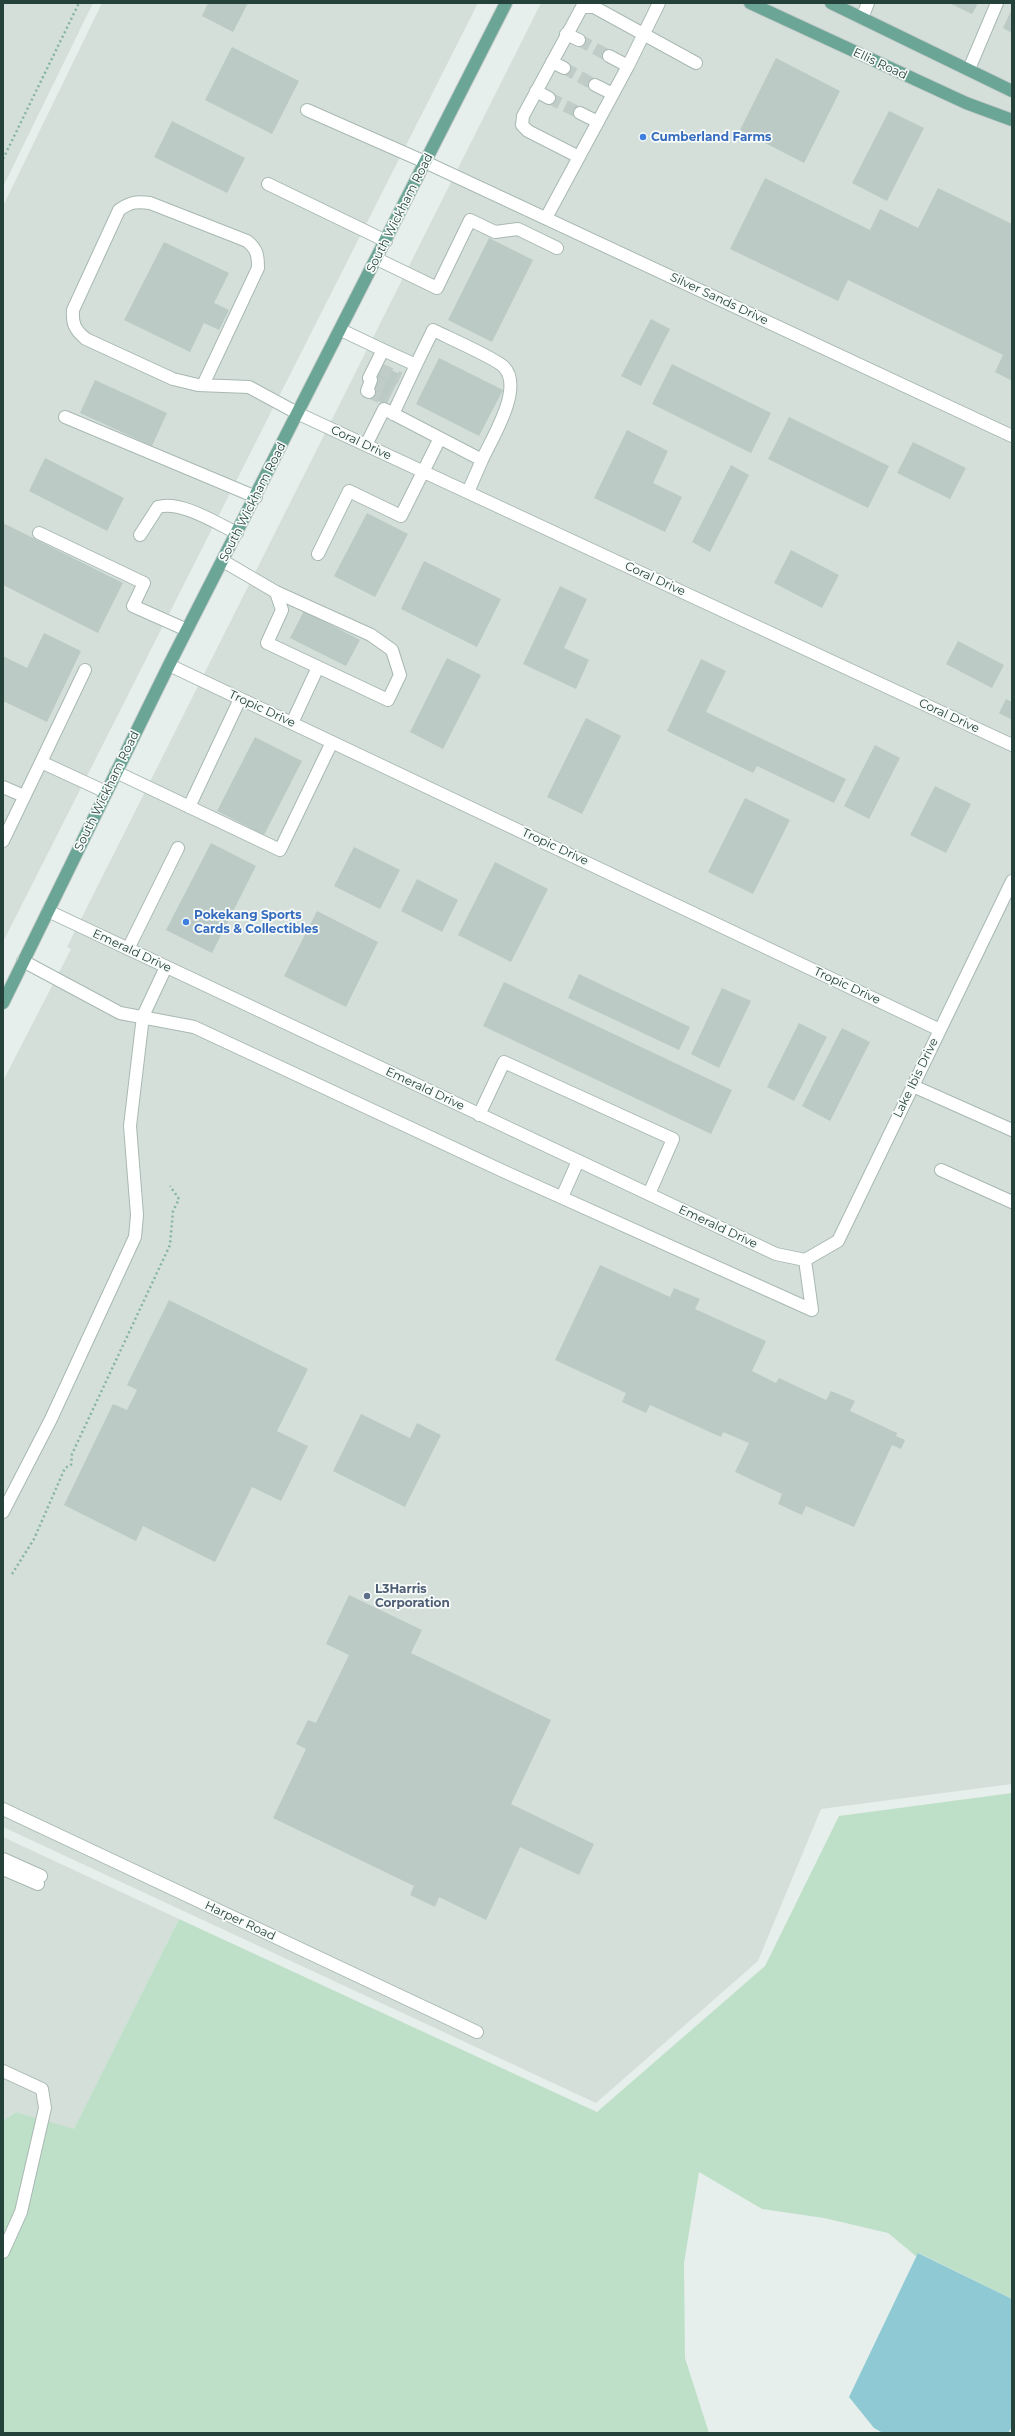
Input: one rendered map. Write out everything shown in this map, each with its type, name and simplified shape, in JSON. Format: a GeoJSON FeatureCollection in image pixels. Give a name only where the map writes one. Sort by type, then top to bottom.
{"type":"FeatureCollection","features":[{"type":"Feature","properties":{"kind":"main road","name":"South Wickham Road"},"geometry":{"type":"LineString","coordinates":[[3,1001],[169,665],[299,414],[506,3]]}},
{"type":"Feature","properties":{"kind":"main road","name":"Ellis Road"},"geometry":{"type":"LineString","coordinates":[[750,3],[937,90],[1012,120]]}},
{"type":"Feature","properties":{"kind":"main road"},"geometry":{"type":"LineString","coordinates":[[831,3],[1012,91]]}},
{"type":"Feature","properties":{"kind":"street"},"geometry":{"type":"LineString","coordinates":[[546,218],[628,66],[659,3]]}},
{"type":"Feature","properties":{"kind":"street"},"geometry":{"type":"LineString","coordinates":[[862,18],[868,3]]}},
{"type":"Feature","properties":{"kind":"street"},"geometry":{"type":"LineString","coordinates":[[969,69],[997,3]]}},
{"type":"Feature","properties":{"kind":"street"},"geometry":{"type":"LineString","coordinates":[[579,157],[528,132],[522,125],[523,116],[566,34],[582,7],[594,7],[696,63]]}},
{"type":"Feature","properties":{"kind":"street"},"geometry":{"type":"LineString","coordinates":[[566,34],[579,40]]}},
{"type":"Feature","properties":{"kind":"street"},"geometry":{"type":"LineString","coordinates":[[609,56],[628,66]]}},
{"type":"Feature","properties":{"kind":"street"},"geometry":{"type":"LineString","coordinates":[[552,62],[564,68]]}},
{"type":"Feature","properties":{"kind":"street"},"geometry":{"type":"LineString","coordinates":[[595,85],[613,94]]}},
{"type":"Feature","properties":{"kind":"street"},"geometry":{"type":"LineString","coordinates":[[536,91],[549,98]]}},
{"type":"Feature","properties":{"kind":"street","name":"Silver Sands Drive"},"geometry":{"type":"LineString","coordinates":[[307,110],[425,162],[1012,436]]}},
{"type":"Feature","properties":{"kind":"street"},"geometry":{"type":"LineString","coordinates":[[580,113],[598,122]]}},
{"type":"Feature","properties":{"kind":"street"},"geometry":{"type":"LineString","coordinates":[[268,184],[386,241]]}},
{"type":"Feature","properties":{"kind":"street","name":"Coral Drive"},"geometry":{"type":"LineString","coordinates":[[204,385],[258,268],[258,256],[255,247],[247,241],[150,203],[138,201],[128,204],[120,210],[79,294],[73,310],[72,322],[77,332],[86,339],[172,379],[204,385],[249,387],[299,414],[1012,745]]}},
{"type":"Feature","properties":{"kind":"street"},"geometry":{"type":"LineString","coordinates":[[518,229],[528,210]]}},
{"type":"Feature","properties":{"kind":"street"},"geometry":{"type":"LineString","coordinates":[[377,259],[437,288],[470,220],[495,232],[518,229],[557,248]]}},
{"type":"Feature","properties":{"kind":"street"},"geometry":{"type":"LineString","coordinates":[[341,330],[416,366]]}},
{"type":"Feature","properties":{"kind":"street"},"geometry":{"type":"LineString","coordinates":[[395,395],[416,366],[433,330],[504,366],[511,379],[511,396],[468,492]]}},
{"type":"Feature","properties":{"kind":"street"},"geometry":{"type":"LineString","coordinates":[[380,369],[371,384],[369,378],[383,350]]}},
{"type":"Feature","properties":{"kind":"street"},"geometry":{"type":"LineString","coordinates":[[393,414],[395,395],[401,379],[400,378]]}},
{"type":"Feature","properties":{"kind":"street"},"geometry":{"type":"LineString","coordinates":[[366,445],[384,409],[482,460]]}},
{"type":"Feature","properties":{"kind":"street"},"geometry":{"type":"LineString","coordinates":[[65,417],[256,497]]}},
{"type":"Feature","properties":{"kind":"street"},"geometry":{"type":"LineString","coordinates":[[318,554],[349,491],[401,516],[440,438]]}},
{"type":"Feature","properties":{"kind":"street"},"geometry":{"type":"LineString","coordinates":[[140,535],[158,507],[168,504],[182,508],[237,533]]}},
{"type":"Feature","properties":{"kind":"street"},"geometry":{"type":"LineString","coordinates":[[39,533],[144,583],[133,606],[187,630]]}},
{"type":"Feature","properties":{"kind":"street"},"geometry":{"type":"LineString","coordinates":[[223,561],[276,592],[371,635],[392,650],[400,675],[388,700],[267,643],[282,610],[276,592]]}},
{"type":"Feature","properties":{"kind":"street","name":"Tropic Drive"},"geometry":{"type":"LineString","coordinates":[[169,665],[940,1030]]}},
{"type":"Feature","properties":{"kind":"street"},"geometry":{"type":"LineString","coordinates":[[292,723],[318,667]]}},
{"type":"Feature","properties":{"kind":"street"},"geometry":{"type":"LineString","coordinates":[[3,841],[85,670]]}},
{"type":"Feature","properties":{"kind":"street"},"geometry":{"type":"LineString","coordinates":[[189,807],[240,699]]}},
{"type":"Feature","properties":{"kind":"street"},"geometry":{"type":"LineString","coordinates":[[116,772],[280,850],[332,742]]}},
{"type":"Feature","properties":{"kind":"street"},"geometry":{"type":"LineString","coordinates":[[41,762],[106,792]]}},
{"type":"Feature","properties":{"kind":"street"},"geometry":{"type":"LineString","coordinates":[[3,787],[24,796]]}},
{"type":"Feature","properties":{"kind":"street"},"geometry":{"type":"LineString","coordinates":[[128,949],[178,848]]}},
{"type":"Feature","properties":{"kind":"street","name":"Lake Ibis Drive"},"geometry":{"type":"LineString","coordinates":[[805,1260],[838,1241],[1012,881]]}},
{"type":"Feature","properties":{"kind":"street","name":"Emerald Drive"},"geometry":{"type":"LineString","coordinates":[[48,911],[776,1254],[805,1260]]}},
{"type":"Feature","properties":{"kind":"street"},"geometry":{"type":"LineString","coordinates":[[23,961],[120,1013],[143,1016],[194,1027],[562,1197],[812,1310],[805,1260]]}},
{"type":"Feature","properties":{"kind":"street"},"geometry":{"type":"LineString","coordinates":[[3,1512],[51,1419],[135,1236],[137,1215],[130,1126],[143,1016],[166,967]]}},
{"type":"Feature","properties":{"kind":"street"},"geometry":{"type":"LineString","coordinates":[[479,1114],[504,1062],[673,1139],[649,1194]]}},
{"type":"Feature","properties":{"kind":"street"},"geometry":{"type":"LineString","coordinates":[[913,1086],[1012,1130]]}},
{"type":"Feature","properties":{"kind":"street"},"geometry":{"type":"LineString","coordinates":[[562,1197],[578,1161]]}},
{"type":"Feature","properties":{"kind":"street"},"geometry":{"type":"LineString","coordinates":[[941,1170],[1012,1202]]}},
{"type":"Feature","properties":{"kind":"street","name":"Harper Road"},"geometry":{"type":"LineString","coordinates":[[3,1809],[477,2032]]}},
{"type":"Feature","properties":{"kind":"street"},"geometry":{"type":"LineString","coordinates":[[3,1859],[38,1883],[3,1875]]}},
{"type":"Feature","properties":{"kind":"street"},"geometry":{"type":"LineString","coordinates":[[3,2071],[42,2088],[45,2108],[21,2212],[3,2252]]}},
{"type":"Feature","properties":{"kind":"path"},"geometry":{"type":"LineString","coordinates":[[3,159],[79,3]]}},
{"type":"Feature","properties":{"kind":"path"},"geometry":{"type":"LineString","coordinates":[[12,1574],[31,1545],[66,1468],[72,1465],[72,1454],[170,1246],[174,1212],[179,1199],[170,1186]]}},
{"type":"Feature","properties":{"kind":"shaded area"},"geometry":{"type":"Polygon","coordinates":[[[3,3],[93,3],[3,187],[3,3]]]}},
{"type":"Feature","properties":{"kind":"shaded area"},"geometry":{"type":"Polygon","coordinates":[[[102,3],[478,3],[3,942],[3,206],[102,3]]]}},
{"type":"Feature","properties":{"kind":"shaded area"},"geometry":{"type":"Polygon","coordinates":[[[541,3],[1012,3],[1012,1784],[821,1809],[758,1961],[596,2103],[3,1827],[3,1081],[71,949],[67,947],[541,3]]]}},
{"type":"Feature","properties":{"kind":"shaded area"},"geometry":{"type":"Polygon","coordinates":[[[3,1837],[179,1919],[74,2130],[16,2112],[3,2121],[3,1837]]]}},
{"type":"Feature","properties":{"kind":"green space"},"geometry":{"type":"Polygon","coordinates":[[[1012,1793],[1012,2299],[919,2253],[917,2257],[888,2233],[824,2218],[762,2209],[699,2172],[684,2263],[685,2358],[709,2433],[3,2433],[3,2121],[16,2112],[74,2129],[179,1919],[597,2112],[765,1966],[839,1816],[1012,1793]]]}},
{"type":"Feature","properties":{"kind":"water"},"geometry":{"type":"Polygon","coordinates":[[[918,2253],[1012,2299],[1012,2427],[1008,2433],[883,2433],[874,2428],[849,2397],[918,2253]]]}},
{"type":"Feature","properties":{"kind":"building"},"geometry":{"type":"Polygon","coordinates":[[[208,3],[248,3],[233,32],[202,16],[208,3]]]}},
{"type":"Feature","properties":{"kind":"building"},"geometry":{"type":"Polygon","coordinates":[[[949,3],[978,3],[972,14],[949,3]]]}},
{"type":"Feature","properties":{"kind":"building"},"geometry":{"type":"Polygon","coordinates":[[[1012,9],[1012,33],[1003,28],[1012,9]]]}},
{"type":"Feature","properties":{"kind":"building"},"geometry":{"type":"Polygon","coordinates":[[[232,47],[299,81],[272,134],[205,100],[232,47]]]}},
{"type":"Feature","properties":{"kind":"building"},"geometry":{"type":"Polygon","coordinates":[[[776,58],[840,91],[804,163],[740,130],[776,58]]]}},
{"type":"Feature","properties":{"kind":"building"},"geometry":{"type":"Polygon","coordinates":[[[889,111],[924,128],[887,201],[852,183],[889,111]]]}},
{"type":"Feature","properties":{"kind":"building"},"geometry":{"type":"Polygon","coordinates":[[[172,121],[245,158],[227,193],[154,157],[172,121]]]}},
{"type":"Feature","properties":{"kind":"building"},"geometry":{"type":"Polygon","coordinates":[[[765,178],[870,230],[880,209],[918,228],[938,188],[1012,224],[1012,381],[995,372],[1003,355],[848,280],[838,301],[730,249],[765,178]]]}},
{"type":"Feature","properties":{"kind":"building"},"geometry":{"type":"Polygon","coordinates":[[[489,238],[533,260],[492,342],[448,320],[489,238]]]}},
{"type":"Feature","properties":{"kind":"building"},"geometry":{"type":"Polygon","coordinates":[[[164,242],[229,273],[214,303],[229,310],[219,330],[204,323],[190,352],[124,320],[164,242]]]}},
{"type":"Feature","properties":{"kind":"building"},"geometry":{"type":"Polygon","coordinates":[[[651,319],[670,329],[641,386],[621,376],[651,319]]]}},
{"type":"Feature","properties":{"kind":"building"},"geometry":{"type":"Polygon","coordinates":[[[439,358],[503,390],[479,436],[416,404],[439,358]]]}},
{"type":"Feature","properties":{"kind":"building"},"geometry":{"type":"Polygon","coordinates":[[[672,364],[771,413],[751,453],[652,404],[672,364]]]}},
{"type":"Feature","properties":{"kind":"building"},"geometry":{"type":"Polygon","coordinates":[[[382,365],[401,375],[386,405],[367,395],[382,365]]]}},
{"type":"Feature","properties":{"kind":"building"},"geometry":{"type":"Polygon","coordinates":[[[95,380],[167,413],[152,446],[80,413],[95,380]]]}},
{"type":"Feature","properties":{"kind":"building"},"geometry":{"type":"Polygon","coordinates":[[[789,417],[889,466],[868,508],[768,459],[789,417]]]}},
{"type":"Feature","properties":{"kind":"building"},"geometry":{"type":"Polygon","coordinates":[[[627,430],[668,451],[653,483],[682,497],[665,532],[594,498],[627,430]]]}},
{"type":"Feature","properties":{"kind":"building"},"geometry":{"type":"Polygon","coordinates":[[[913,442],[966,468],[950,499],[897,473],[913,442]]]}},
{"type":"Feature","properties":{"kind":"building"},"geometry":{"type":"Polygon","coordinates":[[[45,458],[124,498],[107,531],[29,491],[45,458]]]}},
{"type":"Feature","properties":{"kind":"building"},"geometry":{"type":"Polygon","coordinates":[[[731,465],[749,475],[710,552],[692,542],[731,465]]]}},
{"type":"Feature","properties":{"kind":"building"},"geometry":{"type":"Polygon","coordinates":[[[367,513],[408,534],[375,597],[334,576],[367,513]]]}},
{"type":"Feature","properties":{"kind":"building"},"geometry":{"type":"Polygon","coordinates":[[[3,523],[123,583],[98,633],[3,585],[3,523]]]}},
{"type":"Feature","properties":{"kind":"building"},"geometry":{"type":"Polygon","coordinates":[[[791,550],[839,575],[822,608],[774,583],[791,550]]]}},
{"type":"Feature","properties":{"kind":"building"},"geometry":{"type":"Polygon","coordinates":[[[424,561],[501,599],[477,647],[401,609],[424,561]]]}},
{"type":"Feature","properties":{"kind":"building"},"geometry":{"type":"Polygon","coordinates":[[[560,586],[587,599],[564,648],[589,660],[576,689],[523,664],[560,586]]]}},
{"type":"Feature","properties":{"kind":"building"},"geometry":{"type":"Polygon","coordinates":[[[304,611],[360,640],[346,666],[290,638],[304,611]]]}},
{"type":"Feature","properties":{"kind":"building"},"geometry":{"type":"Polygon","coordinates":[[[44,633],[81,651],[47,722],[3,701],[3,656],[27,668],[44,633]]]}},
{"type":"Feature","properties":{"kind":"building"},"geometry":{"type":"Polygon","coordinates":[[[958,641],[1004,665],[992,688],[946,664],[958,641]]]}},
{"type":"Feature","properties":{"kind":"building"},"geometry":{"type":"Polygon","coordinates":[[[447,658],[481,675],[443,749],[410,732],[447,658]]]}},
{"type":"Feature","properties":{"kind":"building"},"geometry":{"type":"Polygon","coordinates":[[[701,659],[726,671],[706,712],[846,779],[834,803],[757,766],[753,773],[667,731],[701,659]]]}},
{"type":"Feature","properties":{"kind":"building"},"geometry":{"type":"Polygon","coordinates":[[[1006,699],[1012,702],[1012,720],[999,713],[1006,699]]]}},
{"type":"Feature","properties":{"kind":"building"},"geometry":{"type":"Polygon","coordinates":[[[586,718],[621,736],[582,814],[547,797],[586,718]]]}},
{"type":"Feature","properties":{"kind":"building"},"geometry":{"type":"Polygon","coordinates":[[[255,737],[302,761],[264,835],[217,811],[255,737]]]}},
{"type":"Feature","properties":{"kind":"building"},"geometry":{"type":"Polygon","coordinates":[[[875,745],[900,758],[869,819],[844,806],[875,745]]]}},
{"type":"Feature","properties":{"kind":"building"},"geometry":{"type":"Polygon","coordinates":[[[935,786],[971,804],[946,853],[910,835],[935,786]]]}},
{"type":"Feature","properties":{"kind":"building"},"geometry":{"type":"Polygon","coordinates":[[[745,798],[790,820],[753,894],[708,872],[745,798]]]}},
{"type":"Feature","properties":{"kind":"building"},"geometry":{"type":"Polygon","coordinates":[[[211,843],[256,866],[212,953],[166,930],[211,843]]]}},
{"type":"Feature","properties":{"kind":"building"},"geometry":{"type":"Polygon","coordinates":[[[354,847],[400,870],[380,909],[334,886],[354,847]]]}},
{"type":"Feature","properties":{"kind":"building"},"geometry":{"type":"Polygon","coordinates":[[[495,862],[548,889],[511,962],[458,935],[495,862]]]}},
{"type":"Feature","properties":{"kind":"building"},"geometry":{"type":"Polygon","coordinates":[[[417,879],[458,900],[442,932],[401,911],[417,879]]]}},
{"type":"Feature","properties":{"kind":"building"},"geometry":{"type":"Polygon","coordinates":[[[317,911],[378,942],[346,1007],[284,976],[317,911]]]}},
{"type":"Feature","properties":{"kind":"building"},"geometry":{"type":"Polygon","coordinates":[[[579,974],[690,1027],[679,1050],[568,998],[579,974]]]}},
{"type":"Feature","properties":{"kind":"building"},"geometry":{"type":"Polygon","coordinates":[[[504,982],[732,1090],[711,1134],[483,1026],[504,982]]]}},
{"type":"Feature","properties":{"kind":"building"},"geometry":{"type":"Polygon","coordinates":[[[722,988],[751,1001],[719,1068],[691,1054],[722,988]]]}},
{"type":"Feature","properties":{"kind":"building"},"geometry":{"type":"Polygon","coordinates":[[[799,1023],[827,1037],[794,1101],[767,1087],[799,1023]]]}},
{"type":"Feature","properties":{"kind":"building"},"geometry":{"type":"Polygon","coordinates":[[[842,1028],[870,1042],[830,1121],[802,1106],[842,1028]]]}},
{"type":"Feature","properties":{"kind":"building"},"geometry":{"type":"Polygon","coordinates":[[[600,1265],[670,1297],[674,1288],[700,1299],[695,1309],[766,1341],[752,1371],[776,1383],[779,1378],[826,1400],[831,1391],[855,1401],[850,1411],[897,1433],[896,1436],[905,1440],[901,1449],[892,1445],[854,1527],[806,1506],[802,1515],[778,1504],[782,1494],[735,1472],[749,1443],[723,1432],[721,1437],[650,1405],[646,1413],[622,1402],[626,1393],[555,1360],[600,1265]]]}},
{"type":"Feature","properties":{"kind":"building"},"geometry":{"type":"Polygon","coordinates":[[[169,1300],[308,1369],[277,1431],[308,1446],[281,1501],[252,1487],[215,1562],[143,1526],[136,1541],[64,1505],[113,1404],[127,1410],[137,1390],[127,1385],[169,1300]]]}},
{"type":"Feature","properties":{"kind":"building"},"geometry":{"type":"Polygon","coordinates":[[[361,1414],[410,1438],[417,1423],[441,1435],[405,1507],[333,1471],[361,1414]]]}},
{"type":"Feature","properties":{"kind":"building"},"geometry":{"type":"Polygon","coordinates":[[[349,1595],[422,1630],[411,1653],[551,1720],[511,1804],[594,1844],[579,1875],[520,1847],[486,1920],[439,1897],[435,1907],[410,1895],[414,1886],[273,1818],[306,1749],[296,1744],[308,1720],[316,1723],[349,1655],[326,1644],[349,1595]]]}},
{"type":"Feature","properties":{"kind":"tunnel"},"geometry":{"type":"LineString","coordinates":[[579,40],[609,56]]}},
{"type":"Feature","properties":{"kind":"tunnel"},"geometry":{"type":"LineString","coordinates":[[564,68],[595,85]]}},
{"type":"Feature","properties":{"kind":"tunnel"},"geometry":{"type":"LineString","coordinates":[[549,98],[580,113]]}},
{"type":"Feature","properties":{"kind":"tunnel"},"geometry":{"type":"LineString","coordinates":[[380,369],[400,378]]}},
{"type":"Feature","properties":{"kind":"tunnel"},"geometry":{"type":"LineString","coordinates":[[374,381],[393,390]]}},
{"type":"Feature","properties":{"kind":"tunnel"},"geometry":{"type":"LineString","coordinates":[[369,392],[388,401]]}},
{"type":"Feature","properties":{"kind":"place","name":"Cumberland Farms"},"geometry":{"type":"Point","coordinates":[643,137]}},
{"type":"Feature","properties":{"kind":"place","name":"Pokekang Sports Cards & Collectibles"},"geometry":{"type":"Point","coordinates":[186,922]}},
{"type":"Feature","properties":{"kind":"place","name":"L3Harris Corporation"},"geometry":{"type":"Point","coordinates":[367,1596]}}]}
